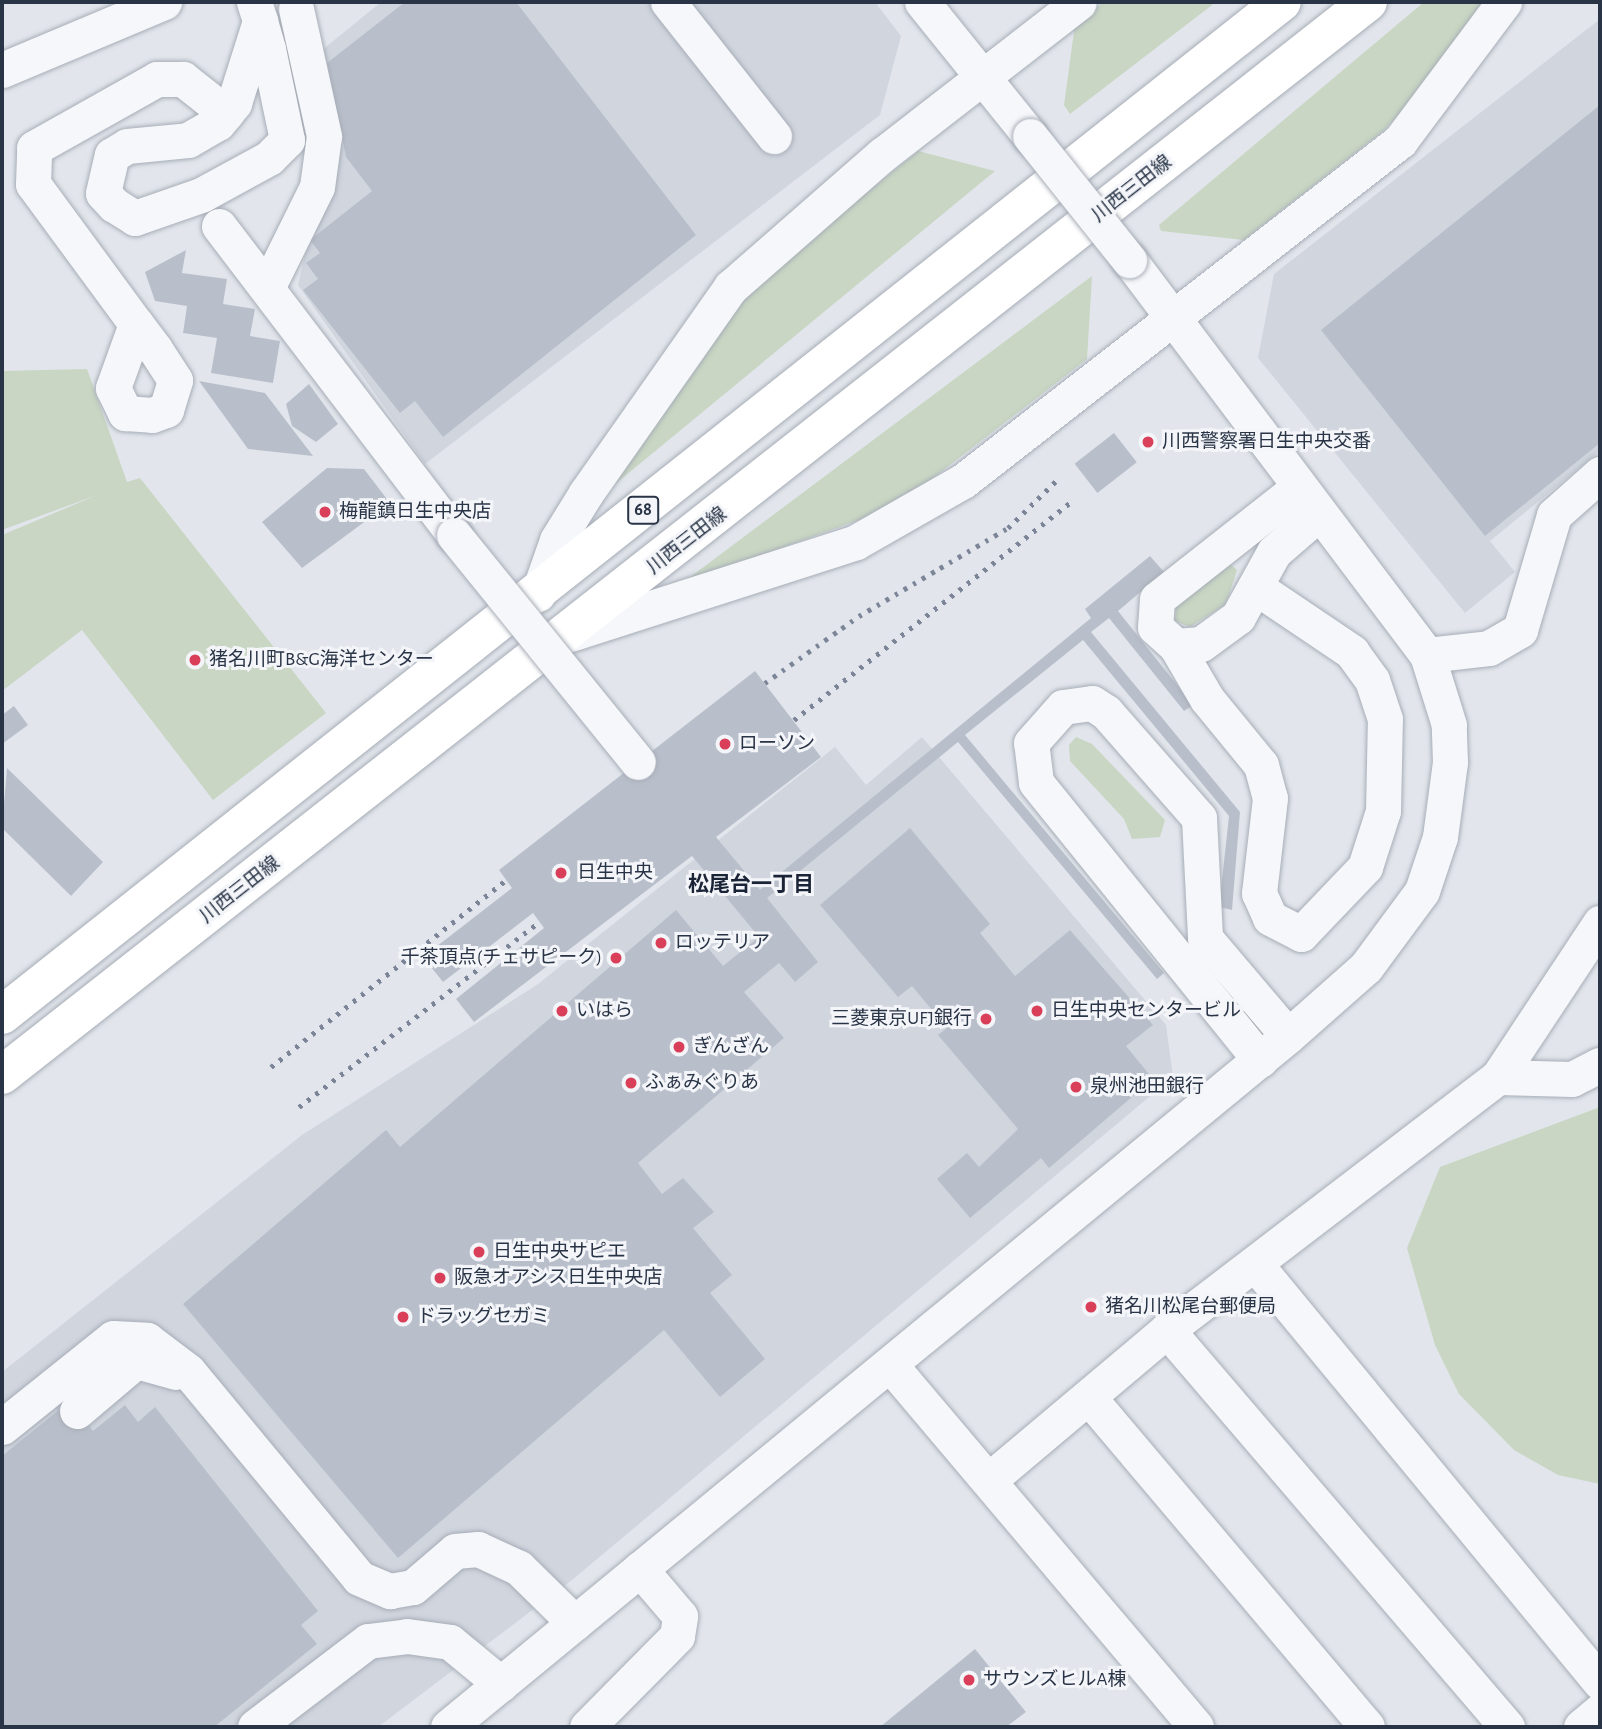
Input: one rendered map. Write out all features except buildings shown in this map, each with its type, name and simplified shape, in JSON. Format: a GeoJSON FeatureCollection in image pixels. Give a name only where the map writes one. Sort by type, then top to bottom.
{"type":"FeatureCollection","features":[{"type":"Feature","properties":{"kind":"main road","name":"68"},"geometry":{"type":"LineString","coordinates":[[2,1015],[538,594],[1282,2]]}},
{"type":"Feature","properties":{"kind":"main road","name":"川西三田線"},"geometry":{"type":"LineString","coordinates":[[2,1075],[570,634],[1368,2]]}},
{"type":"Feature","properties":{"kind":"street"},"geometry":{"type":"LineString","coordinates":[[2,70],[164,2]]}},
{"type":"Feature","properties":{"kind":"street"},"geometry":{"type":"LineString","coordinates":[[668,2],[774,136]]}},
{"type":"Feature","properties":{"kind":"street"},"geometry":{"type":"LineString","coordinates":[[449,1727],[640,1569],[892,1367],[1288,1036],[1399,928],[1432,867],[1450,762],[1444,702],[1427,655],[1169,317],[1129,260],[922,2]]}},
{"type":"Feature","properties":{"kind":"street"},"geometry":{"type":"LineString","coordinates":[[538,594],[557,540],[586,493],[731,287],[871,163],[1079,2]]}},
{"type":"Feature","properties":{"kind":"street"},"geometry":{"type":"LineString","coordinates":[[570,634],[856,542],[915,512],[1029,432],[1169,317],[1400,141],[1504,2]]}},
{"type":"Feature","properties":{"kind":"street"},"geometry":{"type":"LineString","coordinates":[[268,286],[317,187],[324,136],[296,9]]}},
{"type":"Feature","properties":{"kind":"street"},"geometry":{"type":"LineString","coordinates":[[257,11],[287,140],[269,158],[201,195],[135,218],[103,193],[111,155],[127,146],[188,140],[226,113],[246,75],[257,11]]}},
{"type":"Feature","properties":{"kind":"street"},"geometry":{"type":"LineString","coordinates":[[136,324],[33,184],[34,148],[157,79],[183,79],[226,113]]}},
{"type":"Feature","properties":{"kind":"street"},"geometry":{"type":"LineString","coordinates":[[219,226],[268,286],[454,535],[638,762]]}},
{"type":"Feature","properties":{"kind":"street"},"geometry":{"type":"LineString","coordinates":[[1427,655],[1489,648],[1520,630],[1554,515],[1600,474]]}},
{"type":"Feature","properties":{"kind":"street"},"geometry":{"type":"LineString","coordinates":[[1176,646],[1201,644],[1238,617],[1257,588],[1273,552],[1308,501]]}},
{"type":"Feature","properties":{"kind":"street"},"geometry":{"type":"LineString","coordinates":[[1257,588],[1352,652],[1372,680],[1385,719],[1383,811],[1365,867],[1301,934],[1270,918],[1259,894],[1270,798],[1261,765],[1207,699],[1176,646],[1155,627],[1151,616],[1157,599],[1308,501]]}},
{"type":"Feature","properties":{"kind":"street"},"geometry":{"type":"LineString","coordinates":[[1260,1060],[1036,782],[1031,743],[1063,707],[1092,703],[1107,712],[1199,818],[1205,937],[1288,1036]]}},
{"type":"Feature","properties":{"kind":"street"},"geometry":{"type":"LineString","coordinates":[[989,1480],[1090,1399],[1167,1330],[1256,1265],[1498,1077],[1600,923]]}},
{"type":"Feature","properties":{"kind":"street"},"geometry":{"type":"LineString","coordinates":[[1498,1077],[1572,1079],[1600,1065]]}},
{"type":"Feature","properties":{"kind":"street"},"geometry":{"type":"LineString","coordinates":[[1256,1265],[1600,1682]]}},
{"type":"Feature","properties":{"kind":"street"},"geometry":{"type":"LineString","coordinates":[[1167,1330],[1507,1727]]}},
{"type":"Feature","properties":{"kind":"street"},"geometry":{"type":"LineString","coordinates":[[2,1427],[113,1338],[147,1340],[198,1383],[359,1577],[390,1591],[414,1587],[455,1551],[478,1549],[519,1568],[575,1623]]}},
{"type":"Feature","properties":{"kind":"street"},"geometry":{"type":"LineString","coordinates":[[77,1411],[136,1360],[198,1383]]}},
{"type":"Feature","properties":{"kind":"street"},"geometry":{"type":"LineString","coordinates":[[892,1367],[1196,1727]]}},
{"type":"Feature","properties":{"kind":"street"},"geometry":{"type":"LineString","coordinates":[[1090,1399],[1367,1727]]}},
{"type":"Feature","properties":{"kind":"street"},"geometry":{"type":"LineString","coordinates":[[587,1727],[677,1636],[680,1616],[640,1569]]}},
{"type":"Feature","properties":{"kind":"street"},"geometry":{"type":"LineString","coordinates":[[255,1727],[368,1641],[407,1636],[450,1642],[501,1684]]}},
{"type":"Feature","properties":{"kind":"street"},"geometry":{"type":"LineString","coordinates":[[1581,1727],[1600,1712]]}},
{"type":"Feature","properties":{"kind":"shaded area"},"geometry":{"type":"Polygon","coordinates":[[[381,2],[875,2],[901,36],[880,115],[425,464],[298,285],[308,241],[321,51],[381,2]]]}},
{"type":"Feature","properties":{"kind":"shaded area"},"geometry":{"type":"Polygon","coordinates":[[[1600,19],[1600,451],[1490,541],[1515,572],[1465,613],[1258,358],[1274,274],[1600,19]]]}},
{"type":"Feature","properties":{"kind":"shaded area"},"geometry":{"type":"Polygon","coordinates":[[[922,737],[1166,1025],[1173,1077],[572,1580],[378,1727],[2,1727],[2,1372],[302,1135],[538,984],[835,747],[866,785],[922,737]]]}},
{"type":"Feature","properties":{"kind":"green space"},"geometry":{"type":"Polygon","coordinates":[[[1104,2],[1216,2],[1070,114],[1064,105],[1075,24],[1104,2]]]}},
{"type":"Feature","properties":{"kind":"green space"},"geometry":{"type":"Polygon","coordinates":[[[1424,2],[1482,2],[1419,94],[1383,131],[1244,240],[1161,231],[1159,225],[1424,2]]]}},
{"type":"Feature","properties":{"kind":"green space"},"geometry":{"type":"Polygon","coordinates":[[[918,151],[995,171],[614,485],[723,320],[758,281],[918,151]]]}},
{"type":"Feature","properties":{"kind":"green space"},"geometry":{"type":"Polygon","coordinates":[[[1092,276],[1087,359],[915,492],[870,516],[681,584],[1092,276]]]}},
{"type":"Feature","properties":{"kind":"green space","name":"猪名川町B&G海洋センター"},"geometry":{"type":"Polygon","coordinates":[[[87,369],[127,482],[140,478],[326,713],[213,800],[82,630],[2,691],[2,535],[97,495],[2,530],[2,371],[87,369]]]}},
{"type":"Feature","properties":{"kind":"green space"},"geometry":{"type":"Polygon","coordinates":[[[1230,564],[1237,570],[1226,604],[1190,627],[1175,621],[1176,606],[1230,564]]]}},
{"type":"Feature","properties":{"kind":"green space"},"geometry":{"type":"Polygon","coordinates":[[[1076,737],[1092,744],[1165,820],[1160,837],[1132,839],[1124,819],[1070,761],[1069,745],[1076,737]]]}},
{"type":"Feature","properties":{"kind":"green space"},"geometry":{"type":"Polygon","coordinates":[[[1600,1107],[1600,1484],[1558,1475],[1514,1450],[1459,1394],[1435,1345],[1407,1248],[1440,1167],[1600,1107]]]}},
{"type":"Feature","properties":{"kind":"railway"},"geometry":{"type":"LineString","coordinates":[[765,683],[859,616],[1008,528],[1056,481]]}},
{"type":"Feature","properties":{"kind":"railway"},"geometry":{"type":"LineString","coordinates":[[794,720],[1071,502]]}},
{"type":"Feature","properties":{"kind":"railway"},"geometry":{"type":"LineString","coordinates":[[271,1067],[506,880]]}},
{"type":"Feature","properties":{"kind":"railway"},"geometry":{"type":"LineString","coordinates":[[299,1107],[539,922]]}},
{"type":"Feature","properties":{"kind":"place","name":"川西警察署日生中央交番"},"geometry":{"type":"Point","coordinates":[1148,442]}},
{"type":"Feature","properties":{"kind":"place","name":"梅龍鎮日生中央店"},"geometry":{"type":"Point","coordinates":[325,512]}},
{"type":"Feature","properties":{"kind":"place","name":"猪名川町B&G海洋センター"},"geometry":{"type":"Point","coordinates":[195,660]}},
{"type":"Feature","properties":{"kind":"place","name":"ローソン"},"geometry":{"type":"Point","coordinates":[725,744]}},
{"type":"Feature","properties":{"kind":"place","name":"日生中央"},"geometry":{"type":"Point","coordinates":[561,873]}},
{"type":"Feature","properties":{"kind":"place","name":"ロッテリア"},"geometry":{"type":"Point","coordinates":[661,943]}},
{"type":"Feature","properties":{"kind":"place","name":"千茶頂点(チェサピーク)"},"geometry":{"type":"Point","coordinates":[616,958]}},
{"type":"Feature","properties":{"kind":"place","name":"いはら"},"geometry":{"type":"Point","coordinates":[562,1011]}},
{"type":"Feature","properties":{"kind":"place","name":"日生中央センタービル"},"geometry":{"type":"Point","coordinates":[1037,1011]}},
{"type":"Feature","properties":{"kind":"place","name":"三菱東京UFJ銀行"},"geometry":{"type":"Point","coordinates":[986,1019]}},
{"type":"Feature","properties":{"kind":"place","name":"ぎんざん"},"geometry":{"type":"Point","coordinates":[679,1047]}},
{"type":"Feature","properties":{"kind":"place","name":"ふぁみぐりあ"},"geometry":{"type":"Point","coordinates":[631,1083]}},
{"type":"Feature","properties":{"kind":"place","name":"泉州池田銀行"},"geometry":{"type":"Point","coordinates":[1076,1087]}},
{"type":"Feature","properties":{"kind":"place","name":"日生中央サピエ"},"geometry":{"type":"Point","coordinates":[479,1252]}},
{"type":"Feature","properties":{"kind":"place","name":"阪急オアシス日生中央店"},"geometry":{"type":"Point","coordinates":[440,1278]}},
{"type":"Feature","properties":{"kind":"place","name":"猪名川松尾台郵便局"},"geometry":{"type":"Point","coordinates":[1091,1307]}},
{"type":"Feature","properties":{"kind":"place","name":"ドラッグセガミ"},"geometry":{"type":"Point","coordinates":[403,1317]}},
{"type":"Feature","properties":{"kind":"place","name":"サウンズヒルA棟"},"geometry":{"type":"Point","coordinates":[969,1680]}},
{"type":"Feature","properties":{"kind":"district","name":"松尾台一丁目"},"geometry":{"type":"Point","coordinates":[751,885]}}]}
